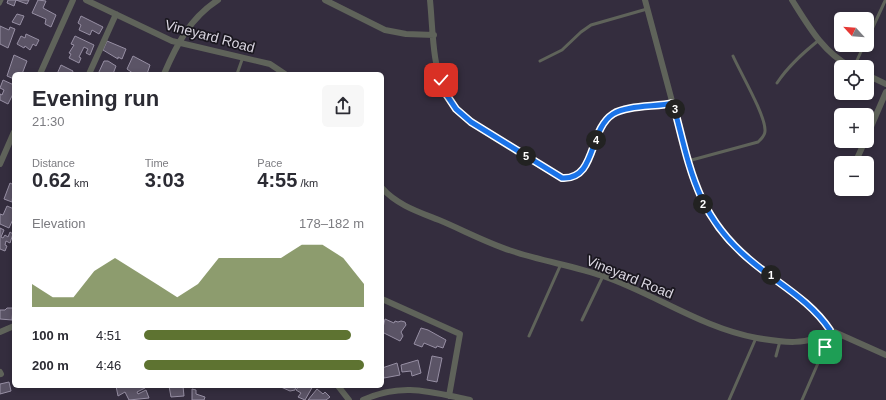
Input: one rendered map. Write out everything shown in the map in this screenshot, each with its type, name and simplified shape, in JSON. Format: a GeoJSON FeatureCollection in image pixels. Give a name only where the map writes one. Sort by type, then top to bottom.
{"type":"FeatureCollection","features":[{"type":"Feature","properties":{"kind":"street"},"geometry":{"type":"LineString","coordinates":[[41,72],[73,0]]}},
{"type":"Feature","properties":{"kind":"street","name":"Vineyard Road"},"geometry":{"type":"LineString","coordinates":[[86,0],[178,43],[270,64],[282,72]]}},
{"type":"Feature","properties":{"kind":"street"},"geometry":{"type":"LineString","coordinates":[[165,72],[178,43],[196,17],[218,0]]}},
{"type":"Feature","properties":{"kind":"street"},"geometry":{"type":"LineString","coordinates":[[325,0],[385,30],[406,34],[434,35]]}},
{"type":"Feature","properties":{"kind":"street"},"geometry":{"type":"LineString","coordinates":[[430,0],[435,57],[446,94],[456,109],[471,122],[562,178],[568,179],[581,173],[586,167],[594,144],[604,124],[613,114],[626,110],[673,103]]}},
{"type":"Feature","properties":{"kind":"street"},"geometry":{"type":"LineString","coordinates":[[645,0],[688,161],[703,204],[726,238],[751,261],[804,300],[820,316],[830,330],[886,355]]}},
{"type":"Feature","properties":{"kind":"street"},"geometry":{"type":"LineString","coordinates":[[792,0],[819,40],[841,60]]}},
{"type":"Feature","properties":{"kind":"street"},"geometry":{"type":"LineString","coordinates":[[90,72],[116,14]]}},
{"type":"Feature","properties":{"kind":"street"},"geometry":{"type":"LineString","coordinates":[[874,78],[886,84]]}},
{"type":"Feature","properties":{"kind":"street"},"geometry":{"type":"LineString","coordinates":[[874,120],[886,92]]}},
{"type":"Feature","properties":{"kind":"street"},"geometry":{"type":"LineString","coordinates":[[0,164],[12,137]]}},
{"type":"Feature","properties":{"kind":"street","name":"Vineyard Road"},"geometry":{"type":"LineString","coordinates":[[384,190],[390,197],[410,208],[512,251],[604,276],[705,321],[756,338],[799,342],[820,336],[830,330]]}},
{"type":"Feature","properties":{"kind":"street"},"geometry":{"type":"LineString","coordinates":[[384,300],[460,334],[449,396]]}},
{"type":"Feature","properties":{"kind":"street"},"geometry":{"type":"LineString","coordinates":[[0,332],[12,327]]}},
{"type":"Feature","properties":{"kind":"street"},"geometry":{"type":"LineString","coordinates":[[340,388],[349,400]]}},
{"type":"Feature","properties":{"kind":"street"},"geometry":{"type":"LineString","coordinates":[[363,400],[381,392],[402,389],[422,390],[470,400]]}},
{"type":"Feature","properties":{"kind":"lane"},"geometry":{"type":"LineString","coordinates":[[0,4],[2,0]]}},
{"type":"Feature","properties":{"kind":"lane"},"geometry":{"type":"LineString","coordinates":[[874,25],[885,1]]}},
{"type":"Feature","properties":{"kind":"lane"},"geometry":{"type":"LineString","coordinates":[[540,61],[562,50],[581,32],[591,25],[647,9]]}},
{"type":"Feature","properties":{"kind":"lane"},"geometry":{"type":"LineString","coordinates":[[777,83],[800,56],[819,40]]}},
{"type":"Feature","properties":{"kind":"lane"},"geometry":{"type":"LineString","coordinates":[[688,161],[758,142],[763,137],[765,132],[756,103],[733,56]]}},
{"type":"Feature","properties":{"kind":"lane"},"geometry":{"type":"LineString","coordinates":[[238,72],[243,57]]}},
{"type":"Feature","properties":{"kind":"lane"},"geometry":{"type":"LineString","coordinates":[[529,336],[560,264]]}},
{"type":"Feature","properties":{"kind":"lane"},"geometry":{"type":"LineString","coordinates":[[582,320],[604,276]]}},
{"type":"Feature","properties":{"kind":"lane"},"geometry":{"type":"LineString","coordinates":[[802,400],[825,347],[830,330]]}},
{"type":"Feature","properties":{"kind":"lane"},"geometry":{"type":"LineString","coordinates":[[729,400],[756,338]]}},
{"type":"Feature","properties":{"kind":"lane"},"geometry":{"type":"LineString","coordinates":[[776,356],[780,341]]}},
{"type":"Feature","properties":{"kind":"building"},"geometry":{"type":"Polygon","coordinates":[[[8,0],[16,0],[14,6],[7,3],[8,0]]]}},
{"type":"Feature","properties":{"kind":"building"},"geometry":{"type":"Polygon","coordinates":[[[16,0],[29,0],[27,4],[16,0]]]}},
{"type":"Feature","properties":{"kind":"building"},"geometry":{"type":"Polygon","coordinates":[[[38,0],[46,1],[43,8],[56,15],[51,27],[45,24],[46,19],[32,13],[38,0]]]}},
{"type":"Feature","properties":{"kind":"building"},"geometry":{"type":"Polygon","coordinates":[[[17,14],[24,16],[20,25],[12,22],[17,14]]]}},
{"type":"Feature","properties":{"kind":"building"},"geometry":{"type":"Polygon","coordinates":[[[81,16],[103,27],[99,34],[92,30],[90,35],[79,30],[81,25],[78,23],[81,16]]]}},
{"type":"Feature","properties":{"kind":"building"},"geometry":{"type":"Polygon","coordinates":[[[0,26],[9,30],[10,27],[15,29],[8,48],[0,44],[0,26]]]}},
{"type":"Feature","properties":{"kind":"building"},"geometry":{"type":"Polygon","coordinates":[[[26,34],[39,40],[36,46],[33,44],[30,50],[25,46],[24,48],[17,44],[21,36],[25,38],[26,34]]]}},
{"type":"Feature","properties":{"kind":"building"},"geometry":{"type":"Polygon","coordinates":[[[75,36],[94,45],[90,55],[86,53],[88,49],[84,47],[79,57],[81,58],[79,63],[69,58],[71,54],[69,53],[74,45],[71,44],[75,36]]]}},
{"type":"Feature","properties":{"kind":"building"},"geometry":{"type":"Polygon","coordinates":[[[107,41],[126,49],[122,59],[118,57],[118,59],[103,50],[107,41]]]}},
{"type":"Feature","properties":{"kind":"building"},"geometry":{"type":"Polygon","coordinates":[[[14,55],[27,61],[23,72],[12,72],[12,78],[7,76],[14,55]]]}},
{"type":"Feature","properties":{"kind":"building"},"geometry":{"type":"Polygon","coordinates":[[[133,56],[150,65],[148,72],[131,72],[127,69],[133,56]]]}},
{"type":"Feature","properties":{"kind":"building"},"geometry":{"type":"Polygon","coordinates":[[[104,61],[108,61],[116,66],[114,72],[99,72],[104,61]]]}},
{"type":"Feature","properties":{"kind":"building"},"geometry":{"type":"Polygon","coordinates":[[[61,65],[73,71],[73,72],[58,72],[61,65]]]}},
{"type":"Feature","properties":{"kind":"building"},"geometry":{"type":"Polygon","coordinates":[[[3,80],[12,84],[12,96],[8,104],[0,100],[0,94],[2,95],[4,90],[0,88],[3,80]]]}},
{"type":"Feature","properties":{"kind":"building"},"geometry":{"type":"Polygon","coordinates":[[[10,183],[12,184],[12,202],[4,199],[10,183]]]}},
{"type":"Feature","properties":{"kind":"building"},"geometry":{"type":"Polygon","coordinates":[[[7,206],[12,208],[12,221],[9,228],[0,224],[0,214],[3,215],[7,206]]]}},
{"type":"Feature","properties":{"kind":"building"},"geometry":{"type":"Polygon","coordinates":[[[0,228],[4,230],[1,237],[3,238],[5,235],[8,237],[10,232],[12,233],[12,237],[10,243],[6,241],[5,245],[7,246],[5,251],[0,249],[0,228]]]}},
{"type":"Feature","properties":{"kind":"building"},"geometry":{"type":"Polygon","coordinates":[[[7,308],[12,308],[12,320],[0,319],[0,310],[5,310],[7,308]]]}},
{"type":"Feature","properties":{"kind":"building"},"geometry":{"type":"Polygon","coordinates":[[[385,319],[394,323],[395,321],[405,322],[406,325],[401,332],[403,336],[400,341],[384,333],[385,319]]]}},
{"type":"Feature","properties":{"kind":"building"},"geometry":{"type":"Polygon","coordinates":[[[421,328],[428,330],[446,340],[443,348],[437,346],[436,348],[424,343],[422,347],[414,344],[421,328]]]}},
{"type":"Feature","properties":{"kind":"building"},"geometry":{"type":"Polygon","coordinates":[[[432,356],[442,358],[437,382],[427,380],[432,356]]]}},
{"type":"Feature","properties":{"kind":"building"},"geometry":{"type":"Polygon","coordinates":[[[418,360],[421,373],[412,376],[411,371],[402,372],[401,365],[418,360]]]}},
{"type":"Feature","properties":{"kind":"building"},"geometry":{"type":"Polygon","coordinates":[[[397,363],[400,375],[384,378],[384,367],[397,363]]]}},
{"type":"Feature","properties":{"kind":"building"},"geometry":{"type":"Polygon","coordinates":[[[9,382],[11,391],[0,394],[0,384],[9,382]]]}},
{"type":"Feature","properties":{"kind":"building"},"geometry":{"type":"Polygon","coordinates":[[[116,388],[145,388],[137,392],[138,394],[146,390],[149,398],[129,400],[125,392],[118,396],[116,388]]]}},
{"type":"Feature","properties":{"kind":"building"},"geometry":{"type":"Polygon","coordinates":[[[169,388],[183,388],[184,396],[171,397],[169,388]]]}},
{"type":"Feature","properties":{"kind":"building"},"geometry":{"type":"Polygon","coordinates":[[[283,388],[296,388],[295,390],[290,391],[283,388]]]}},
{"type":"Feature","properties":{"kind":"building"},"geometry":{"type":"Polygon","coordinates":[[[298,388],[312,388],[305,400],[298,397],[301,393],[296,390],[298,388]]]}},
{"type":"Feature","properties":{"kind":"building"},"geometry":{"type":"Polygon","coordinates":[[[192,389],[196,390],[196,394],[205,397],[204,400],[192,400],[192,389]]]}},
{"type":"Feature","properties":{"kind":"building"},"geometry":{"type":"Polygon","coordinates":[[[317,389],[323,394],[325,392],[330,397],[326,400],[308,400],[317,389]]]}},
{"type":"Feature","properties":{"kind":"route"},"geometry":{"type":"LineString","coordinates":[[441,80],[446,94],[456,109],[471,122],[562,178],[568,179],[581,173],[586,167],[594,144],[604,124],[613,114],[626,110],[673,103],[692,176],[703,204],[726,238],[751,261],[804,300],[820,316],[830,330],[825,347]]}}]}
